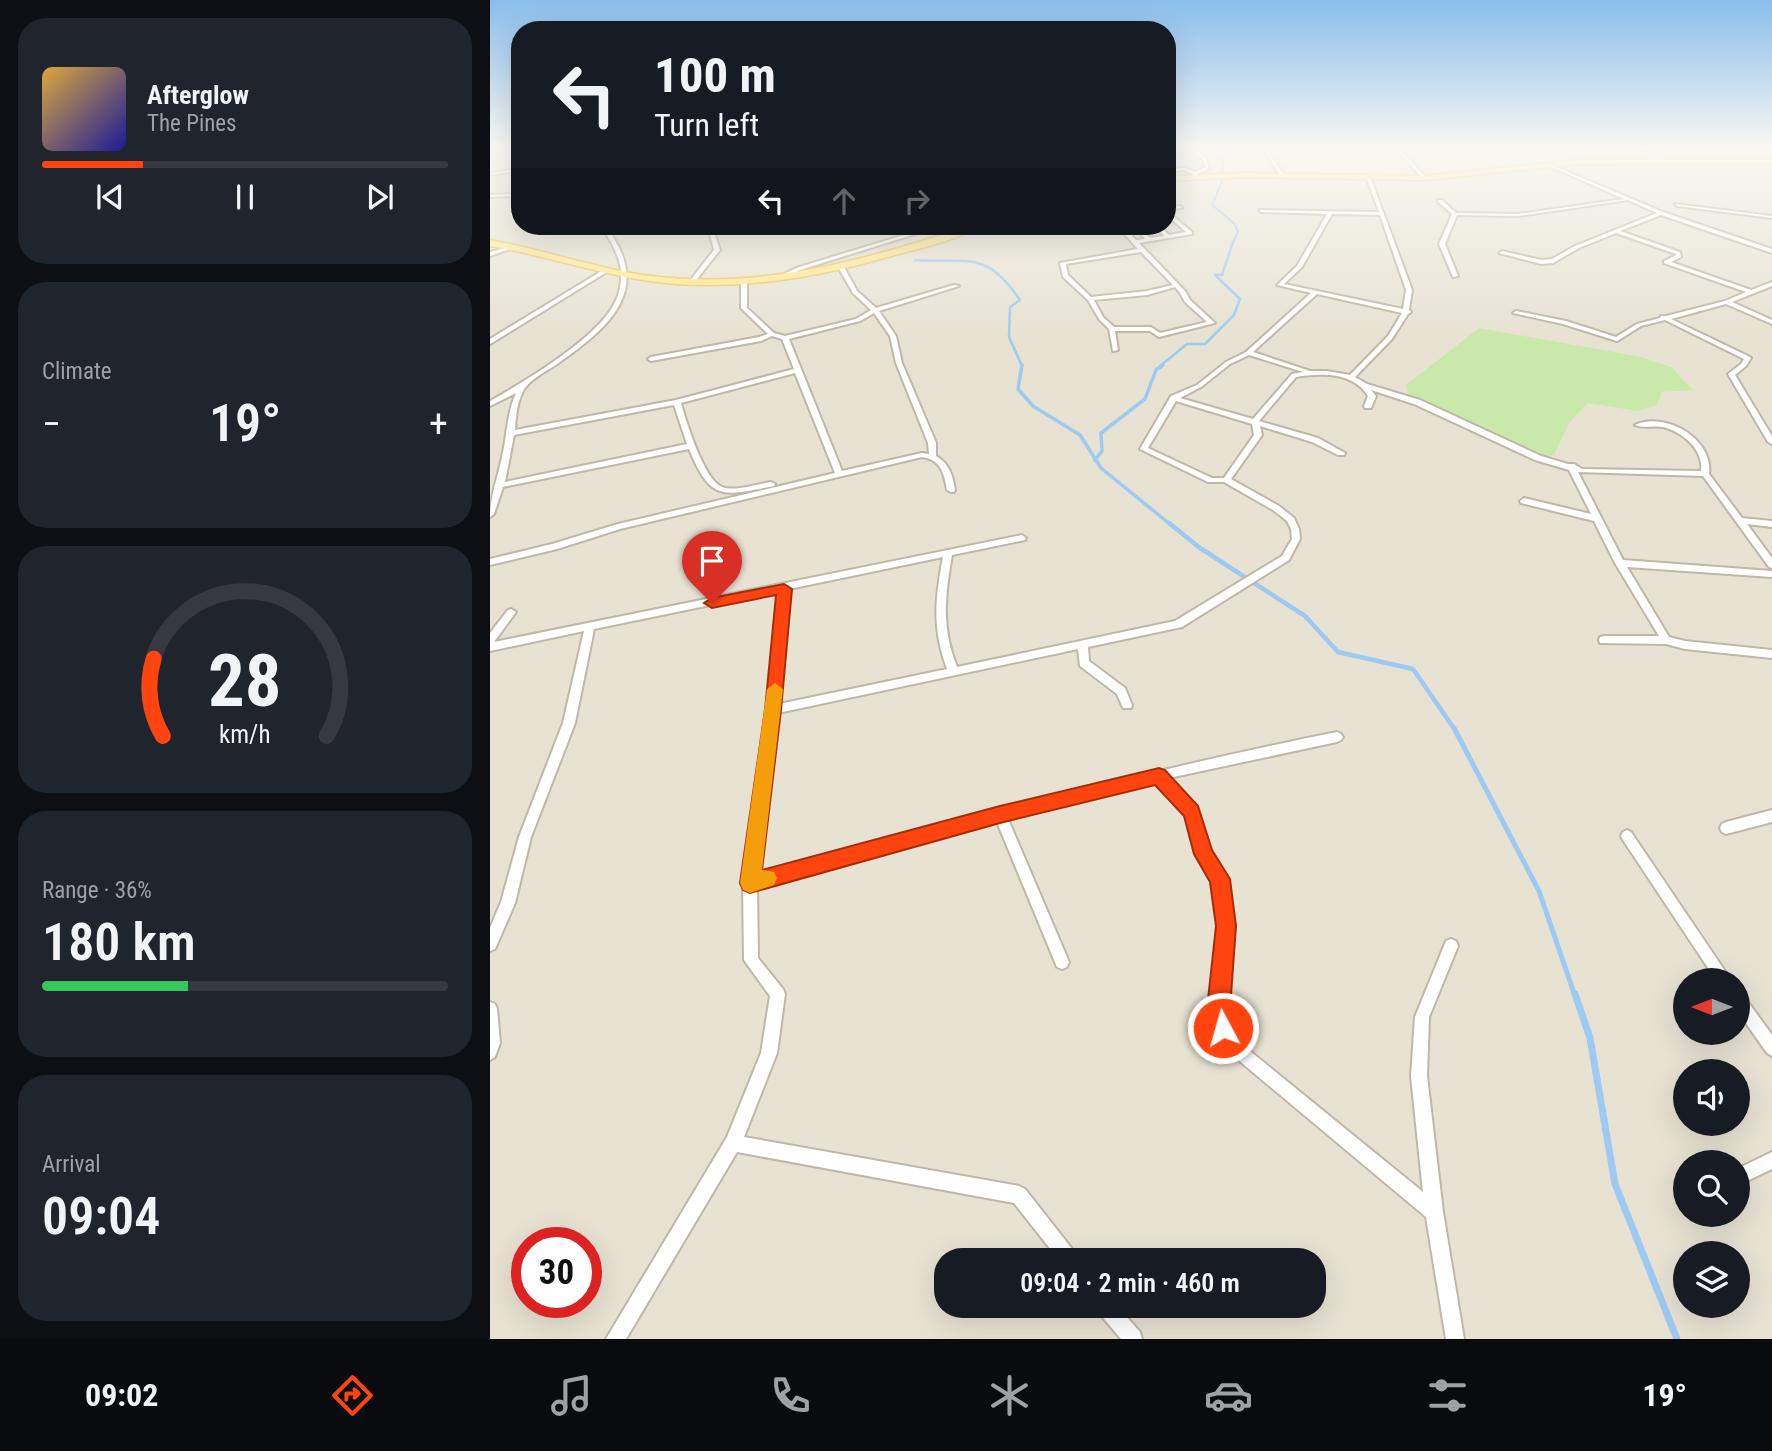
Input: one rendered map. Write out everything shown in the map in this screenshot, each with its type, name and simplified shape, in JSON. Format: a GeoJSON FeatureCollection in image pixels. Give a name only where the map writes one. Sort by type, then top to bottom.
{"type":"FeatureCollection","features":[{"type":"Feature","properties":{"kind":"main road"},"geometry":{"type":"LineString","coordinates":[[490,243],[624,275],[691,283],[782,277],[841,267],[880,259],[950,235]]}},
{"type":"Feature","properties":{"kind":"street"},"geometry":{"type":"LineString","coordinates":[[1267,211],[1382,214],[1409,290],[1408,312],[1352,377]]}},
{"type":"Feature","properties":{"kind":"street"},"geometry":{"type":"LineString","coordinates":[[1452,211],[1455,214],[1518,215],[1542,211]]}},
{"type":"Feature","properties":{"kind":"street"},"geometry":{"type":"LineString","coordinates":[[1658,211],[1772,251]]}},
{"type":"Feature","properties":{"kind":"street"},"geometry":{"type":"LineString","coordinates":[[1728,211],[1772,217]]}},
{"type":"Feature","properties":{"kind":"street"},"geometry":{"type":"LineString","coordinates":[[1502,253],[1553,261],[1615,231],[1661,213]]}},
{"type":"Feature","properties":{"kind":"street"},"geometry":{"type":"LineString","coordinates":[[1265,220],[1296,214]]}},
{"type":"Feature","properties":{"kind":"street"},"geometry":{"type":"LineString","coordinates":[[1330,214],[1299,267],[1280,285],[1408,312]]}},
{"type":"Feature","properties":{"kind":"street"},"geometry":{"type":"LineString","coordinates":[[1455,214],[1442,248],[1455,276]]}},
{"type":"Feature","properties":{"kind":"street"},"geometry":{"type":"LineString","coordinates":[[1136,242],[1190,233],[1176,219]]}},
{"type":"Feature","properties":{"kind":"street"},"geometry":{"type":"LineString","coordinates":[[1615,231],[1678,253],[1679,256],[1666,262],[1751,292]]}},
{"type":"Feature","properties":{"kind":"street"},"geometry":{"type":"LineString","coordinates":[[490,404],[522,386],[594,335],[609,320],[626,284],[618,245],[611,235]]}},
{"type":"Feature","properties":{"kind":"street"},"geometry":{"type":"LineString","coordinates":[[691,283],[717,250],[712,235]]}},
{"type":"Feature","properties":{"kind":"street"},"geometry":{"type":"LineString","coordinates":[[782,277],[798,269],[909,235]]}},
{"type":"Feature","properties":{"kind":"street"},"geometry":{"type":"LineString","coordinates":[[1112,329],[1151,329],[1158,335],[1167,335],[1212,323],[1174,286],[1129,235]]}},
{"type":"Feature","properties":{"kind":"street"},"geometry":{"type":"LineString","coordinates":[[1145,235],[1148,239]]}},
{"type":"Feature","properties":{"kind":"street"},"geometry":{"type":"LineString","coordinates":[[490,254],[513,247]]}},
{"type":"Feature","properties":{"kind":"street"},"geometry":{"type":"LineString","coordinates":[[1115,350],[1112,329],[1101,318],[1090,299],[1065,276],[1063,262],[1140,250]]}},
{"type":"Feature","properties":{"kind":"street"},"geometry":{"type":"LineString","coordinates":[[841,267],[855,292],[875,310],[893,336],[900,363],[932,443],[933,455],[948,473],[951,490]]}},
{"type":"Feature","properties":{"kind":"street"},"geometry":{"type":"LineString","coordinates":[[490,342],[607,270]]}},
{"type":"Feature","properties":{"kind":"street"},"geometry":{"type":"LineString","coordinates":[[744,281],[744,308],[772,334],[785,338],[858,320],[875,310],[956,286]]}},
{"type":"Feature","properties":{"kind":"street"},"geometry":{"type":"LineString","coordinates":[[1516,313],[1564,321],[1617,339],[1639,325],[1727,302],[1772,284]]}},
{"type":"Feature","properties":{"kind":"street"},"geometry":{"type":"LineString","coordinates":[[1090,299],[1147,293],[1174,286]]}},
{"type":"Feature","properties":{"kind":"street"},"geometry":{"type":"LineString","coordinates":[[773,710],[1178,624],[1286,558],[1296,538],[1291,520],[1276,508],[1226,480],[1211,480],[1145,451],[1174,398],[1199,386],[1227,363],[1248,353],[1315,293]]}},
{"type":"Feature","properties":{"kind":"street"},"geometry":{"type":"LineString","coordinates":[[1727,302],[1772,322]]}},
{"type":"Feature","properties":{"kind":"street"},"geometry":{"type":"LineString","coordinates":[[1663,317],[1748,358],[1744,365],[1731,374],[1772,442]]}},
{"type":"Feature","properties":{"kind":"street"},"geometry":{"type":"LineString","coordinates":[[652,359],[761,339],[772,334]]}},
{"type":"Feature","properties":{"kind":"street"},"geometry":{"type":"LineString","coordinates":[[785,338],[839,473]]}},
{"type":"Feature","properties":{"kind":"street"},"geometry":{"type":"LineString","coordinates":[[1248,353],[1310,372],[1352,377],[1367,386],[1417,402],[1538,458],[1582,471],[1705,474]]}},
{"type":"Feature","properties":{"kind":"street"},"geometry":{"type":"LineString","coordinates":[[511,433],[677,402],[796,370]]}},
{"type":"Feature","properties":{"kind":"street"},"geometry":{"type":"LineString","coordinates":[[1255,423],[1294,375],[1310,372]]}},
{"type":"Feature","properties":{"kind":"street"},"geometry":{"type":"LineString","coordinates":[[490,514],[501,485],[514,404],[522,386]]}},
{"type":"Feature","properties":{"kind":"street"},"geometry":{"type":"LineString","coordinates":[[1367,386],[1372,396],[1368,406]]}},
{"type":"Feature","properties":{"kind":"street"},"geometry":{"type":"LineString","coordinates":[[1174,398],[1315,440],[1340,453]]}},
{"type":"Feature","properties":{"kind":"street"},"geometry":{"type":"LineString","coordinates":[[677,402],[691,446],[718,489],[796,484]]}},
{"type":"Feature","properties":{"kind":"street"},"geometry":{"type":"LineString","coordinates":[[1226,480],[1258,435],[1255,423]]}},
{"type":"Feature","properties":{"kind":"street"},"geometry":{"type":"LineString","coordinates":[[1639,425],[1667,426],[1681,431],[1705,454],[1708,466],[1705,474]]}},
{"type":"Feature","properties":{"kind":"street"},"geometry":{"type":"LineString","coordinates":[[501,485],[691,446]]}},
{"type":"Feature","properties":{"kind":"street"},"geometry":{"type":"LineString","coordinates":[[490,562],[839,473],[933,455]]}},
{"type":"Feature","properties":{"kind":"street"},"geometry":{"type":"LineString","coordinates":[[1571,466],[1620,563],[1666,640]]}},
{"type":"Feature","properties":{"kind":"street"},"geometry":{"type":"LineString","coordinates":[[1705,474],[1772,565]]}},
{"type":"Feature","properties":{"kind":"street"},"geometry":{"type":"LineString","coordinates":[[1524,500],[1599,519]]}},
{"type":"Feature","properties":{"kind":"street"},"geometry":{"type":"LineString","coordinates":[[1740,521],[1772,524]]}},
{"type":"Feature","properties":{"kind":"street"},"geometry":{"type":"LineString","coordinates":[[490,647],[590,625],[784,589],[1022,538]]}},
{"type":"Feature","properties":{"kind":"street"},"geometry":{"type":"LineString","coordinates":[[947,552],[940,601],[940,642],[953,670]]}},
{"type":"Feature","properties":{"kind":"street"},"geometry":{"type":"LineString","coordinates":[[1620,563],[1772,574]]}},
{"type":"Feature","properties":{"kind":"street"},"geometry":{"type":"LineString","coordinates":[[615,1339],[733,1143],[769,1053],[779,994],[751,960],[750,883],[773,710],[784,589]]}},
{"type":"Feature","properties":{"kind":"street"},"geometry":{"type":"LineString","coordinates":[[490,640],[511,612]]}},
{"type":"Feature","properties":{"kind":"street"},"geometry":{"type":"LineString","coordinates":[[490,944],[508,903],[525,836],[569,723],[590,625]]}},
{"type":"Feature","properties":{"kind":"street"},"geometry":{"type":"LineString","coordinates":[[1604,640],[1666,640],[1685,645],[1772,654]]}},
{"type":"Feature","properties":{"kind":"street"},"geometry":{"type":"LineString","coordinates":[[1083,644],[1084,663],[1121,691],[1127,705]]}},
{"type":"Feature","properties":{"kind":"street"},"geometry":{"type":"LineString","coordinates":[[750,883],[1000,815],[1239,756],[1336,737]]}},
{"type":"Feature","properties":{"kind":"street"},"geometry":{"type":"LineString","coordinates":[[1159,776],[1192,812],[1204,854],[1220,879],[1226,926],[1219,1009],[1223,1028],[1235,1048],[1434,1212]]}},
{"type":"Feature","properties":{"kind":"street"},"geometry":{"type":"LineString","coordinates":[[1000,815],[1062,962]]}},
{"type":"Feature","properties":{"kind":"street"},"geometry":{"type":"LineString","coordinates":[[1726,828],[1772,816]]}},
{"type":"Feature","properties":{"kind":"street"},"geometry":{"type":"LineString","coordinates":[[1628,836],[1716,968]]}},
{"type":"Feature","properties":{"kind":"street"},"geometry":{"type":"LineString","coordinates":[[1451,946],[1422,1017],[1419,1076],[1434,1212],[1455,1339]]}},
{"type":"Feature","properties":{"kind":"street"},"geometry":{"type":"LineString","coordinates":[[490,1009],[490,1052]]}},
{"type":"Feature","properties":{"kind":"street"},"geometry":{"type":"LineString","coordinates":[[1750,1017],[1772,1048]]}},
{"type":"Feature","properties":{"kind":"street"},"geometry":{"type":"LineString","coordinates":[[733,1143],[1019,1195],[1061,1248]]}},
{"type":"Feature","properties":{"kind":"street"},"geometry":{"type":"LineString","coordinates":[[1750,1171],[1772,1160]]}},
{"type":"Feature","properties":{"kind":"street"},"geometry":{"type":"LineString","coordinates":[[1116,1318],[1133,1339]]}},
{"type":"Feature","properties":{"kind":"shaded area"},"geometry":{"type":"Polygon","coordinates":[[[490,211],[511,211],[511,235],[1176,235],[1176,211],[1772,211],[1772,1339],[490,1339],[490,211]]]}},
{"type":"Feature","properties":{"kind":"green space"},"geometry":{"type":"Polygon","coordinates":[[[1479,328],[1641,357],[1671,367],[1693,390],[1662,392],[1657,405],[1638,411],[1588,403],[1569,423],[1554,455],[1546,456],[1460,421],[1408,394],[1406,385],[1479,328]]]}},
{"type":"Feature","properties":{"kind":"waterway"},"geometry":{"type":"LineString","coordinates":[[1220,211],[1234,223],[1238,232],[1233,242]]}},
{"type":"Feature","properties":{"kind":"waterway"},"geometry":{"type":"LineString","coordinates":[[1160,366],[1187,344],[1205,344],[1234,315],[1240,299],[1215,275],[1222,275],[1233,242]]}},
{"type":"Feature","properties":{"kind":"waterway"},"geometry":{"type":"LineString","coordinates":[[915,260],[975,262],[997,273],[1020,300],[1010,307],[1009,337],[1022,366]]}},
{"type":"Feature","properties":{"kind":"waterway"},"geometry":{"type":"LineString","coordinates":[[1096,459],[1102,451],[1101,433],[1145,399],[1156,370],[1163,365]]}},
{"type":"Feature","properties":{"kind":"waterway"},"geometry":{"type":"LineString","coordinates":[[1022,366],[1018,389],[1033,406],[1080,435],[1096,459]]}},
{"type":"Feature","properties":{"kind":"waterway"},"geometry":{"type":"LineString","coordinates":[[1096,459],[1101,468],[1171,525]]}},
{"type":"Feature","properties":{"kind":"waterway"},"geometry":{"type":"LineString","coordinates":[[1169,523],[1200,548],[1305,616],[1338,652],[1413,669],[1455,730]]}},
{"type":"Feature","properties":{"kind":"waterway"},"geometry":{"type":"LineString","coordinates":[[1454,728],[1539,891],[1575,996]]}},
{"type":"Feature","properties":{"kind":"waterway"},"geometry":{"type":"LineString","coordinates":[[1575,994],[1590,1038],[1615,1184],[1677,1339]]}},
{"type":"Feature","properties":{"kind":"slow traffic"},"geometry":{"type":"LineString","coordinates":[[767,878],[750,883],[775,689]]}},
{"type":"Feature","properties":{"kind":"route"},"geometry":{"type":"LineString","coordinates":[[712,603],[784,589],[773,710],[750,883],[1000,815],[1159,776],[1192,812],[1204,854],[1220,879],[1226,926],[1219,1009],[1223,1028]]}}]}
